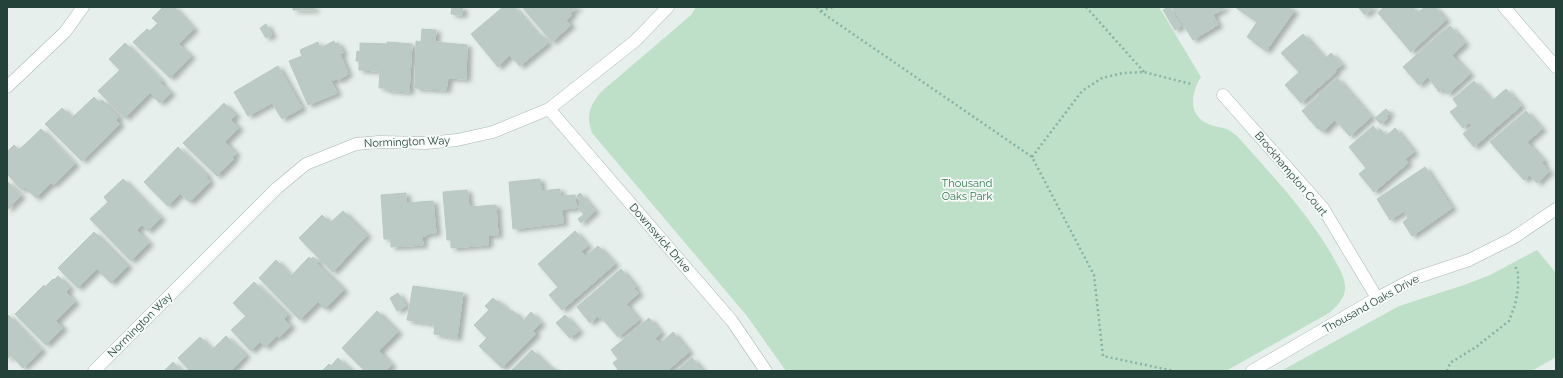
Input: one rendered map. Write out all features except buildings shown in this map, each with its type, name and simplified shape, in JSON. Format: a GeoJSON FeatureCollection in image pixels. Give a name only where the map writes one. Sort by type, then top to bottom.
{"type":"FeatureCollection","features":[{"type":"Feature","properties":{"kind":"street"},"geometry":{"type":"LineString","coordinates":[[7,87],[65,32],[83,7]]}},
{"type":"Feature","properties":{"kind":"street","name":"Normington Way"},"geometry":{"type":"LineString","coordinates":[[94,371],[277,188],[306,164],[356,144],[379,142],[441,142],[493,132],[549,109],[635,41],[668,7]]}},
{"type":"Feature","properties":{"kind":"street"},"geometry":{"type":"LineString","coordinates":[[1504,7],[1556,67]]}},
{"type":"Feature","properties":{"kind":"street","name":"Brockhampton Court"},"geometry":{"type":"LineString","coordinates":[[1223,95],[1323,208],[1377,298]]}},
{"type":"Feature","properties":{"kind":"street","name":"Downswick Drive"},"geometry":{"type":"LineString","coordinates":[[549,109],[732,321],[766,371]]}},
{"type":"Feature","properties":{"kind":"street","name":"Thousand Oaks Drive"},"geometry":{"type":"LineString","coordinates":[[1252,371],[1377,298],[1415,278],[1469,260],[1513,238],[1556,209]]}},
{"type":"Feature","properties":{"kind":"path"},"geometry":{"type":"LineString","coordinates":[[817,7],[821,12],[1032,157],[1094,275],[1103,356],[1174,371]]}},
{"type":"Feature","properties":{"kind":"path"},"geometry":{"type":"LineString","coordinates":[[821,12],[833,7]]}},
{"type":"Feature","properties":{"kind":"path"},"geometry":{"type":"LineString","coordinates":[[1086,7],[1144,72]]}},
{"type":"Feature","properties":{"kind":"path"},"geometry":{"type":"LineString","coordinates":[[1032,157],[1082,91],[1102,78],[1123,73],[1144,72],[1191,84]]}},
{"type":"Feature","properties":{"kind":"path"},"geometry":{"type":"LineString","coordinates":[[1447,371],[1450,363],[1476,347],[1509,321],[1516,305],[1518,289],[1518,273],[1515,266]]}},
{"type":"Feature","properties":{"kind":"green space","name":"Thousand Oaks Park"},"geometry":{"type":"Polygon","coordinates":[[[696,7],[1159,7],[1201,77],[1195,89],[1193,102],[1196,114],[1206,123],[1227,129],[1237,136],[1299,208],[1322,239],[1340,270],[1345,286],[1344,294],[1338,305],[1329,313],[1226,371],[786,371],[747,316],[592,133],[590,127],[589,116],[591,107],[601,92],[691,15],[696,7]]]}},
{"type":"Feature","properties":{"kind":"green space"},"geometry":{"type":"Polygon","coordinates":[[[1537,250],[1556,273],[1556,357],[1532,371],[1281,371],[1399,306],[1490,275],[1537,250]]]}}]}
